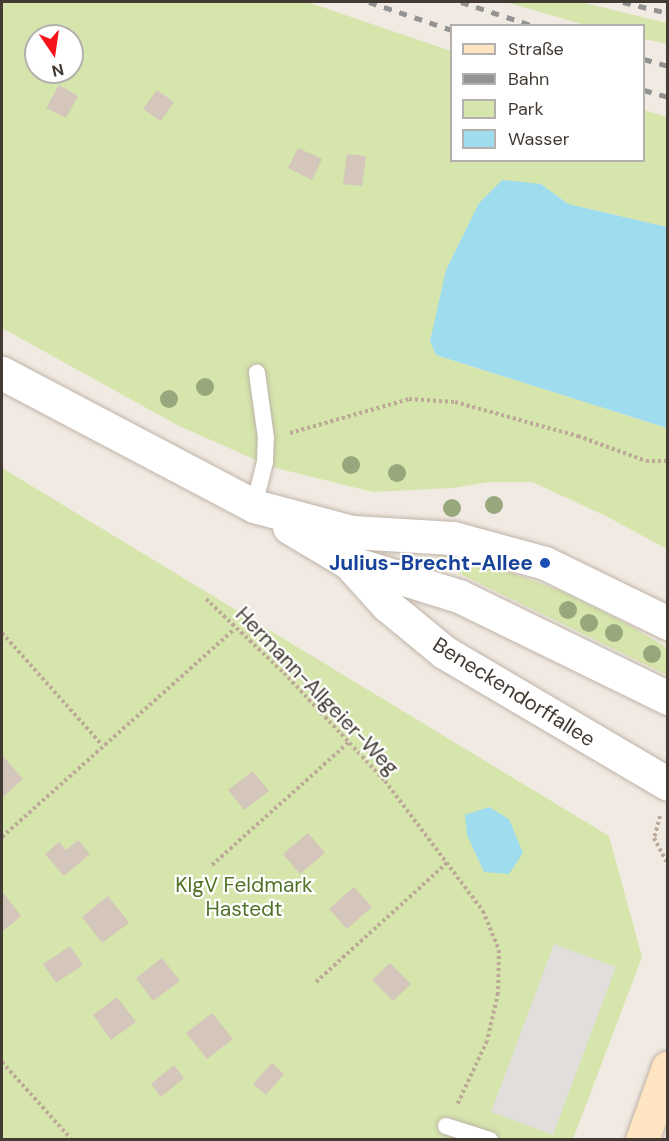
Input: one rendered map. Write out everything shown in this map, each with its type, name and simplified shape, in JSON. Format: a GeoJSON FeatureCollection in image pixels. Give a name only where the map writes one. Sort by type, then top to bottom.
{"type":"FeatureCollection","features":[{"type":"Feature","properties":{"kind":"main road"},"geometry":{"type":"LineString","coordinates":[[642,1140],[668,1067]]}},
{"type":"Feature","properties":{"kind":"street","name":"Beneckendorffallee"},"geometry":{"type":"LineString","coordinates":[[2,373],[254,507],[346,561],[459,596],[668,698]]}},
{"type":"Feature","properties":{"kind":"street","name":"Beneckendorffallee"},"geometry":{"type":"LineString","coordinates":[[254,507],[352,532],[453,538],[545,563],[668,623]]}},
{"type":"Feature","properties":{"kind":"street","name":"Beneckendorffallee"},"geometry":{"type":"LineString","coordinates":[[346,561],[387,605],[444,652],[665,796]]}},
{"type":"Feature","properties":{"kind":"lane"},"geometry":{"type":"LineString","coordinates":[[254,507],[265,462],[266,438],[257,374]]}},
{"type":"Feature","properties":{"kind":"lane"},"geometry":{"type":"LineString","coordinates":[[446,1126],[490,1140]]}},
{"type":"Feature","properties":{"kind":"path"},"geometry":{"type":"LineString","coordinates":[[266,438],[316,427],[409,399],[455,402],[578,436],[646,461],[668,461]]}},
{"type":"Feature","properties":{"kind":"path","name":"Hermann-Allgeier-Weg"},"geometry":{"type":"LineString","coordinates":[[206,598],[235,629],[284,673],[385,781],[483,911],[499,950],[498,993],[488,1041],[446,1126]]}},
{"type":"Feature","properties":{"kind":"path"},"geometry":{"type":"LineString","coordinates":[[2,837],[102,745],[235,629]]}},
{"type":"Feature","properties":{"kind":"path"},"geometry":{"type":"LineString","coordinates":[[2,633],[102,745]]}},
{"type":"Feature","properties":{"kind":"path"},"geometry":{"type":"LineString","coordinates":[[212,865],[349,742]]}},
{"type":"Feature","properties":{"kind":"path"},"geometry":{"type":"LineString","coordinates":[[665,796],[654,838],[668,864]]}},
{"type":"Feature","properties":{"kind":"path"},"geometry":{"type":"LineString","coordinates":[[316,982],[447,863]]}},
{"type":"Feature","properties":{"kind":"path"},"geometry":{"type":"LineString","coordinates":[[2,1062],[72,1140]]}},
{"type":"Feature","properties":{"kind":"green space"},"geometry":{"type":"Polygon","coordinates":[[[2,2],[307,2],[450,51],[450,162],[645,162],[645,110],[667,117],[667,227],[568,204],[541,184],[430,341],[436,355],[667,428],[667,549],[606,516],[532,482],[490,482],[452,488],[373,492],[272,467],[179,426],[2,328],[2,2]]]}},
{"type":"Feature","properties":{"kind":"green space"},"geometry":{"type":"Polygon","coordinates":[[[505,2],[580,2],[667,23],[667,44],[645,39],[645,24],[582,24],[505,2]]]}},
{"type":"Feature","properties":{"kind":"green space","name":"KlgV Feldmark Hastedt"},"geometry":{"type":"Polygon","coordinates":[[[2,468],[609,836],[642,957],[573,1139],[2,1139],[2,468]]]}},
{"type":"Feature","properties":{"kind":"green space"},"geometry":{"type":"Polygon","coordinates":[[[440,555],[503,570],[564,592],[629,625],[667,648],[667,675],[438,563],[436,557],[440,555]]]}},
{"type":"Feature","properties":{"kind":"shaded area"},"geometry":{"type":"Polygon","coordinates":[[[554,944],[616,967],[553,1135],[491,1112],[554,944]]]}},
{"type":"Feature","properties":{"kind":"water"},"geometry":{"type":"Polygon","coordinates":[[[502,180],[541,184],[568,204],[667,227],[667,428],[436,355],[430,341],[446,270],[479,203],[502,180]]]}},
{"type":"Feature","properties":{"kind":"water"},"geometry":{"type":"Polygon","coordinates":[[[489,807],[509,819],[523,853],[509,874],[484,872],[467,835],[465,815],[489,807]]]}},
{"type":"Feature","properties":{"kind":"building"},"geometry":{"type":"Polygon","coordinates":[[[59,85],[78,96],[66,118],[46,108],[59,85]]]}},
{"type":"Feature","properties":{"kind":"building"},"geometry":{"type":"Polygon","coordinates":[[[157,90],[174,102],[161,121],[143,109],[157,90]]]}},
{"type":"Feature","properties":{"kind":"building"},"geometry":{"type":"Polygon","coordinates":[[[298,148],[322,159],[312,180],[288,168],[298,148]]]}},
{"type":"Feature","properties":{"kind":"building"},"geometry":{"type":"Polygon","coordinates":[[[347,154],[366,156],[362,186],[343,184],[347,154]]]}},
{"type":"Feature","properties":{"kind":"building"},"geometry":{"type":"Polygon","coordinates":[[[3,756],[23,779],[2,798],[2,758],[3,756]]]}},
{"type":"Feature","properties":{"kind":"building"},"geometry":{"type":"Polygon","coordinates":[[[253,771],[269,791],[244,810],[228,790],[253,771]]]}},
{"type":"Feature","properties":{"kind":"building"},"geometry":{"type":"Polygon","coordinates":[[[308,833],[325,853],[300,874],[283,854],[308,833]]]}},
{"type":"Feature","properties":{"kind":"building"},"geometry":{"type":"Polygon","coordinates":[[[78,840],[90,854],[64,876],[45,854],[59,842],[66,850],[78,840]]]}},
{"type":"Feature","properties":{"kind":"building"},"geometry":{"type":"Polygon","coordinates":[[[354,887],[372,907],[347,929],[329,909],[354,887]]]}},
{"type":"Feature","properties":{"kind":"building"},"geometry":{"type":"Polygon","coordinates":[[[2,891],[21,916],[2,932],[2,891]]]}},
{"type":"Feature","properties":{"kind":"building"},"geometry":{"type":"Polygon","coordinates":[[[108,896],[129,923],[102,943],[82,917],[108,896]]]}},
{"type":"Feature","properties":{"kind":"building"},"geometry":{"type":"Polygon","coordinates":[[[70,946],[83,965],[56,983],[43,964],[70,946]]]}},
{"type":"Feature","properties":{"kind":"building"},"geometry":{"type":"Polygon","coordinates":[[[162,958],[180,981],[153,1001],[136,978],[162,958]]]}},
{"type":"Feature","properties":{"kind":"building"},"geometry":{"type":"Polygon","coordinates":[[[390,963],[411,984],[393,1001],[372,980],[390,963]]]}},
{"type":"Feature","properties":{"kind":"building"},"geometry":{"type":"Polygon","coordinates":[[[117,997],[136,1022],[111,1040],[93,1015],[117,997]]]}},
{"type":"Feature","properties":{"kind":"building"},"geometry":{"type":"Polygon","coordinates":[[[212,1013],[233,1039],[207,1059],[186,1033],[212,1013]]]}},
{"type":"Feature","properties":{"kind":"building"},"geometry":{"type":"Polygon","coordinates":[[[272,1063],[284,1074],[266,1095],[253,1084],[272,1063]]]}},
{"type":"Feature","properties":{"kind":"building"},"geometry":{"type":"Polygon","coordinates":[[[174,1065],[184,1078],[161,1097],[151,1084],[174,1065]]]}},
{"type":"Feature","properties":{"kind":"railway"},"geometry":{"type":"LineString","coordinates":[[369,2],[450,29]]}},
{"type":"Feature","properties":{"kind":"railway"},"geometry":{"type":"LineString","coordinates":[[461,2],[528,24]]}},
{"type":"Feature","properties":{"kind":"railway"},"geometry":{"type":"LineString","coordinates":[[623,2],[668,13]]}},
{"type":"Feature","properties":{"kind":"railway"},"geometry":{"type":"LineString","coordinates":[[645,59],[668,66]]}},
{"type":"Feature","properties":{"kind":"railway"},"geometry":{"type":"LineString","coordinates":[[645,90],[668,97]]}},
{"type":"Feature","properties":{"kind":"place","name":"Julius-Brecht-Allee"},"geometry":{"type":"Point","coordinates":[545,563]}}]}
